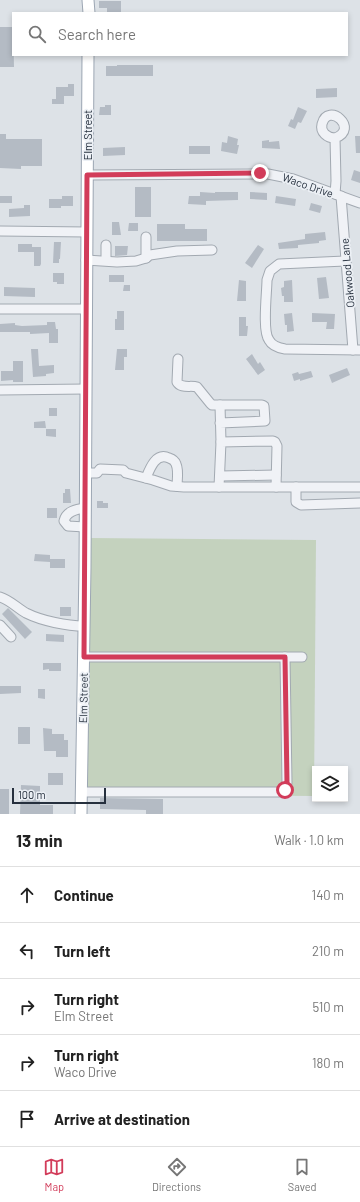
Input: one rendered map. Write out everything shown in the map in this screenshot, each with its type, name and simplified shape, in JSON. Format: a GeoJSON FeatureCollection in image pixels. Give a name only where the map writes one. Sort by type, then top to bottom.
{"type":"FeatureCollection","features":[{"type":"Feature","properties":{"kind":"main road"},"geometry":{"type":"LineString","coordinates":[[88,0],[88,12]]}},
{"type":"Feature","properties":{"kind":"main road","name":"Elm Street"},"geometry":{"type":"LineString","coordinates":[[81,814],[85,508],[91,473],[86,389],[88,56]]}},
{"type":"Feature","properties":{"kind":"street","name":"Oakwood Lane"},"geometry":{"type":"LineString","coordinates":[[335,138],[336,181],[356,350]]}},
{"type":"Feature","properties":{"kind":"street","name":"Waco Drive"},"geometry":{"type":"LineString","coordinates":[[87,175],[260,173],[293,179],[360,203]]}},
{"type":"Feature","properties":{"kind":"street"},"geometry":{"type":"LineString","coordinates":[[0,231],[87,232]]}},
{"type":"Feature","properties":{"kind":"street"},"geometry":{"type":"LineString","coordinates":[[146,237],[146,258]]}},
{"type":"Feature","properties":{"kind":"street"},"geometry":{"type":"LineString","coordinates":[[106,245],[106,260]]}},
{"type":"Feature","properties":{"kind":"street"},"geometry":{"type":"LineString","coordinates":[[86,260],[106,260],[117,262],[136,261],[150,255],[176,251],[212,250]]}},
{"type":"Feature","properties":{"kind":"street"},"geometry":{"type":"LineString","coordinates":[[345,261],[282,264],[272,268],[267,280],[266,333],[272,343],[277,347],[285,349],[356,350]]}},
{"type":"Feature","properties":{"kind":"street"},"geometry":{"type":"LineString","coordinates":[[0,309],[86,309]]}},
{"type":"Feature","properties":{"kind":"street"},"geometry":{"type":"LineString","coordinates":[[178,359],[179,385],[197,388],[212,405],[262,405],[265,408],[265,421],[262,422],[220,422]]}},
{"type":"Feature","properties":{"kind":"street"},"geometry":{"type":"LineString","coordinates":[[0,390],[86,389]]}},
{"type":"Feature","properties":{"kind":"street"},"geometry":{"type":"LineString","coordinates":[[219,487],[221,442],[220,404]]}},
{"type":"Feature","properties":{"kind":"street"},"geometry":{"type":"LineString","coordinates":[[221,442],[275,442],[277,446],[276,487]]}},
{"type":"Feature","properties":{"kind":"street"},"geometry":{"type":"LineString","coordinates":[[146,478],[152,463],[157,459],[166,456],[176,462],[178,472],[177,486]]}},
{"type":"Feature","properties":{"kind":"street"},"geometry":{"type":"LineString","coordinates":[[91,473],[99,476],[123,476],[126,473],[172,486],[360,487]]}},
{"type":"Feature","properties":{"kind":"street"},"geometry":{"type":"LineString","coordinates":[[220,476],[276,475]]}},
{"type":"Feature","properties":{"kind":"street"},"geometry":{"type":"LineString","coordinates":[[296,487],[296,502],[301,505],[360,504]]}},
{"type":"Feature","properties":{"kind":"street"},"geometry":{"type":"LineString","coordinates":[[85,508],[77,509],[69,513],[65,516],[64,521],[68,526],[85,527]]}},
{"type":"Feature","properties":{"kind":"street"},"geometry":{"type":"LineString","coordinates":[[0,597],[10,601],[29,614],[62,624],[84,626]]}},
{"type":"Feature","properties":{"kind":"street"},"geometry":{"type":"LineString","coordinates":[[0,625],[11,637]]}},
{"type":"Feature","properties":{"kind":"street"},"geometry":{"type":"LineString","coordinates":[[84,657],[302,657]]}},
{"type":"Feature","properties":{"kind":"street"},"geometry":{"type":"LineString","coordinates":[[81,792],[282,792],[285,790],[287,783],[285,657]]}},
{"type":"Feature","properties":{"kind":"green space"},"geometry":{"type":"Polygon","coordinates":[[[90,538],[316,540],[314,766],[312,766],[312,796],[87,794],[90,538]]]}},
{"type":"Feature","properties":{"kind":"building"},"geometry":{"type":"Polygon","coordinates":[[[99,1],[121,1],[121,12],[107,12],[107,8],[99,8],[99,1]]]}},
{"type":"Feature","properties":{"kind":"building"},"geometry":{"type":"Polygon","coordinates":[[[0,27],[12,27],[12,56],[14,56],[14,67],[0,67],[0,27]]]}},
{"type":"Feature","properties":{"kind":"building"},"geometry":{"type":"Polygon","coordinates":[[[153,65],[153,76],[106,76],[106,66],[153,65]]]}},
{"type":"Feature","properties":{"kind":"building"},"geometry":{"type":"Polygon","coordinates":[[[68,84],[74,84],[74,96],[64,96],[64,104],[52,104],[52,99],[56,99],[56,87],[68,87],[68,84]]]}},
{"type":"Feature","properties":{"kind":"building"},"geometry":{"type":"Polygon","coordinates":[[[337,88],[337,97],[316,98],[316,89],[337,88]]]}},
{"type":"Feature","properties":{"kind":"building"},"geometry":{"type":"Polygon","coordinates":[[[105,105],[111,105],[111,115],[99,115],[100,107],[105,107],[105,105]]]}},
{"type":"Feature","properties":{"kind":"building"},"geometry":{"type":"Polygon","coordinates":[[[298,107],[307,111],[301,123],[298,122],[295,129],[288,126],[291,119],[293,120],[298,107]]]}},
{"type":"Feature","properties":{"kind":"building"},"geometry":{"type":"Polygon","coordinates":[[[0,134],[6,134],[6,139],[42,139],[42,166],[21,166],[21,169],[0,168],[0,134]]]}},
{"type":"Feature","properties":{"kind":"building"},"geometry":{"type":"Polygon","coordinates":[[[228,136],[238,139],[237,145],[239,145],[237,154],[221,151],[222,142],[227,143],[228,136]]]}},
{"type":"Feature","properties":{"kind":"building"},"geometry":{"type":"Polygon","coordinates":[[[355,136],[360,136],[360,153],[356,153],[355,136]]]}},
{"type":"Feature","properties":{"kind":"building"},"geometry":{"type":"Polygon","coordinates":[[[269,140],[269,142],[279,141],[280,149],[262,148],[262,141],[269,140]]]}},
{"type":"Feature","properties":{"kind":"building"},"geometry":{"type":"Polygon","coordinates":[[[189,146],[210,146],[210,154],[189,154],[189,146]]]}},
{"type":"Feature","properties":{"kind":"building"},"geometry":{"type":"Polygon","coordinates":[[[125,147],[125,155],[103,156],[103,148],[125,147]]]}},
{"type":"Feature","properties":{"kind":"building"},"geometry":{"type":"Polygon","coordinates":[[[354,170],[360,172],[360,183],[351,180],[354,170]]]}},
{"type":"Feature","properties":{"kind":"building"},"geometry":{"type":"Polygon","coordinates":[[[135,187],[151,187],[151,217],[135,217],[135,187]]]}},
{"type":"Feature","properties":{"kind":"building"},"geometry":{"type":"Polygon","coordinates":[[[200,192],[238,192],[238,200],[206,201],[206,205],[188,204],[189,196],[200,196],[200,192]]]}},
{"type":"Feature","properties":{"kind":"building"},"geometry":{"type":"Polygon","coordinates":[[[250,192],[267,193],[267,200],[250,199],[250,192]]]}},
{"type":"Feature","properties":{"kind":"building"},"geometry":{"type":"Polygon","coordinates":[[[0,196],[12,196],[12,203],[0,203],[0,196]]]}},
{"type":"Feature","properties":{"kind":"building"},"geometry":{"type":"Polygon","coordinates":[[[62,196],[73,196],[73,206],[49,208],[49,199],[62,199],[62,196]]]}},
{"type":"Feature","properties":{"kind":"building"},"geometry":{"type":"Polygon","coordinates":[[[276,196],[296,199],[295,206],[275,203],[276,196]]]}},
{"type":"Feature","properties":{"kind":"building"},"geometry":{"type":"Polygon","coordinates":[[[311,203],[322,206],[320,213],[309,210],[311,203]]]}},
{"type":"Feature","properties":{"kind":"building"},"geometry":{"type":"Polygon","coordinates":[[[24,205],[30,205],[30,216],[9,217],[9,209],[24,208],[24,205]]]}},
{"type":"Feature","properties":{"kind":"building"},"geometry":{"type":"Polygon","coordinates":[[[112,222],[119,222],[121,235],[112,235],[112,222]]]}},
{"type":"Feature","properties":{"kind":"building"},"geometry":{"type":"Polygon","coordinates":[[[129,223],[138,223],[138,231],[128,231],[129,223]]]}},
{"type":"Feature","properties":{"kind":"building"},"geometry":{"type":"Polygon","coordinates":[[[157,224],[185,224],[185,229],[207,229],[207,241],[157,241],[157,224]]]}},
{"type":"Feature","properties":{"kind":"building"},"geometry":{"type":"Polygon","coordinates":[[[325,232],[326,240],[319,241],[319,243],[298,245],[298,248],[279,249],[278,243],[305,239],[305,234],[325,232]]]}},
{"type":"Feature","properties":{"kind":"building"},"geometry":{"type":"Polygon","coordinates":[[[54,242],[61,242],[59,263],[53,263],[54,242]]]}},
{"type":"Feature","properties":{"kind":"building"},"geometry":{"type":"Polygon","coordinates":[[[18,244],[32,244],[32,247],[41,247],[40,266],[34,266],[34,252],[18,252],[18,244]]]}},
{"type":"Feature","properties":{"kind":"building"},"geometry":{"type":"Polygon","coordinates":[[[258,245],[264,249],[252,268],[245,263],[258,245]]]}},
{"type":"Feature","properties":{"kind":"building"},"geometry":{"type":"Polygon","coordinates":[[[115,246],[128,246],[127,255],[115,256],[115,246]]]}},
{"type":"Feature","properties":{"kind":"building"},"geometry":{"type":"Polygon","coordinates":[[[53,273],[64,273],[64,284],[57,284],[57,282],[53,282],[53,273]]]}},
{"type":"Feature","properties":{"kind":"building"},"geometry":{"type":"Polygon","coordinates":[[[109,275],[124,275],[124,282],[109,282],[109,275]]]}},
{"type":"Feature","properties":{"kind":"building"},"geometry":{"type":"Polygon","coordinates":[[[326,277],[329,298],[319,299],[317,278],[326,277]]]}},
{"type":"Feature","properties":{"kind":"building"},"geometry":{"type":"Polygon","coordinates":[[[239,280],[246,281],[246,301],[237,301],[239,280]]]}},
{"type":"Feature","properties":{"kind":"building"},"geometry":{"type":"Polygon","coordinates":[[[292,280],[293,302],[284,302],[284,296],[282,296],[281,288],[284,287],[284,281],[292,280]]]}},
{"type":"Feature","properties":{"kind":"building"},"geometry":{"type":"Polygon","coordinates":[[[124,285],[130,285],[130,291],[123,291],[124,285]]]}},
{"type":"Feature","properties":{"kind":"building"},"geometry":{"type":"Polygon","coordinates":[[[4,287],[35,288],[35,297],[4,296],[4,287]]]}},
{"type":"Feature","properties":{"kind":"building"},"geometry":{"type":"Polygon","coordinates":[[[117,311],[124,311],[124,330],[115,330],[117,311]]]}},
{"type":"Feature","properties":{"kind":"building"},"geometry":{"type":"Polygon","coordinates":[[[292,313],[294,331],[287,332],[284,314],[292,313]]]}},
{"type":"Feature","properties":{"kind":"building"},"geometry":{"type":"Polygon","coordinates":[[[312,313],[335,314],[334,329],[326,329],[327,322],[312,322],[312,313]]]}},
{"type":"Feature","properties":{"kind":"building"},"geometry":{"type":"Polygon","coordinates":[[[239,317],[246,317],[246,326],[248,326],[247,336],[239,336],[239,317]]]}},
{"type":"Feature","properties":{"kind":"building"},"geometry":{"type":"Polygon","coordinates":[[[47,322],[55,322],[56,329],[58,329],[58,343],[49,343],[49,333],[30,334],[30,332],[0,332],[0,324],[15,323],[15,325],[22,326],[47,325],[47,322]]]}},
{"type":"Feature","properties":{"kind":"building"},"geometry":{"type":"Polygon","coordinates":[[[31,349],[38,349],[39,366],[54,365],[54,373],[46,374],[46,376],[33,377],[31,349]]]}},
{"type":"Feature","properties":{"kind":"building"},"geometry":{"type":"Polygon","coordinates":[[[117,349],[127,349],[127,357],[124,357],[124,370],[115,370],[117,349]]]}},
{"type":"Feature","properties":{"kind":"building"},"geometry":{"type":"Polygon","coordinates":[[[252,354],[258,364],[260,362],[265,370],[258,375],[246,359],[252,354]]]}},
{"type":"Feature","properties":{"kind":"building"},"geometry":{"type":"Polygon","coordinates":[[[13,361],[23,361],[23,382],[13,382],[13,380],[1,381],[1,371],[13,371],[13,361]]]}},
{"type":"Feature","properties":{"kind":"building"},"geometry":{"type":"Polygon","coordinates":[[[347,368],[350,375],[332,383],[329,375],[347,368]]]}},
{"type":"Feature","properties":{"kind":"building"},"geometry":{"type":"Polygon","coordinates":[[[311,371],[313,377],[300,381],[300,379],[294,381],[292,374],[311,371]]]}},
{"type":"Feature","properties":{"kind":"building"},"geometry":{"type":"Polygon","coordinates":[[[49,408],[57,408],[57,416],[49,416],[49,408]]]}},
{"type":"Feature","properties":{"kind":"building"},"geometry":{"type":"Polygon","coordinates":[[[45,421],[46,428],[34,428],[34,422],[45,421]]]}},
{"type":"Feature","properties":{"kind":"building"},"geometry":{"type":"Polygon","coordinates":[[[46,429],[56,429],[56,437],[46,436],[46,429]]]}},
{"type":"Feature","properties":{"kind":"building"},"geometry":{"type":"Polygon","coordinates":[[[65,489],[70,489],[71,503],[63,503],[63,493],[65,493],[65,489]]]}},
{"type":"Feature","properties":{"kind":"building"},"geometry":{"type":"Polygon","coordinates":[[[97,501],[108,503],[108,508],[97,508],[97,501]]]}},
{"type":"Feature","properties":{"kind":"building"},"geometry":{"type":"Polygon","coordinates":[[[47,508],[57,508],[57,518],[47,518],[47,508]]]}},
{"type":"Feature","properties":{"kind":"building"},"geometry":{"type":"Polygon","coordinates":[[[35,554],[50,555],[50,562],[34,561],[35,554]]]}},
{"type":"Feature","properties":{"kind":"building"},"geometry":{"type":"Polygon","coordinates":[[[50,559],[65,559],[65,568],[50,568],[50,559]]]}},
{"type":"Feature","properties":{"kind":"building"},"geometry":{"type":"Polygon","coordinates":[[[60,607],[71,607],[71,616],[60,616],[60,607]]]}},
{"type":"Feature","properties":{"kind":"building"},"geometry":{"type":"Polygon","coordinates":[[[8,608],[32,632],[25,639],[2,614],[8,608]]]}},
{"type":"Feature","properties":{"kind":"building"},"geometry":{"type":"Polygon","coordinates":[[[46,634],[64,635],[64,642],[46,641],[46,634]]]}},
{"type":"Feature","properties":{"kind":"building"},"geometry":{"type":"Polygon","coordinates":[[[43,663],[61,663],[61,671],[49,671],[49,669],[43,670],[43,663]]]}},
{"type":"Feature","properties":{"kind":"building"},"geometry":{"type":"Polygon","coordinates":[[[0,686],[21,686],[21,693],[0,694],[0,686]]]}},
{"type":"Feature","properties":{"kind":"building"},"geometry":{"type":"Polygon","coordinates":[[[38,689],[45,689],[45,699],[38,698],[38,689]]]}},
{"type":"Feature","properties":{"kind":"building"},"geometry":{"type":"Polygon","coordinates":[[[18,727],[30,727],[30,744],[18,744],[18,727]]]}},
{"type":"Feature","properties":{"kind":"building"},"geometry":{"type":"Polygon","coordinates":[[[43,728],[52,729],[52,734],[64,734],[64,740],[68,740],[68,757],[56,757],[56,751],[44,751],[43,728]]]}},
{"type":"Feature","properties":{"kind":"building"},"geometry":{"type":"Polygon","coordinates":[[[48,773],[63,773],[63,785],[48,785],[48,773]]]}},
{"type":"Feature","properties":{"kind":"building"},"geometry":{"type":"Polygon","coordinates":[[[21,785],[40,786],[40,805],[53,805],[53,814],[20,814],[21,785]]]}},
{"type":"Feature","properties":{"kind":"building"},"geometry":{"type":"Polygon","coordinates":[[[0,789],[9,789],[9,814],[0,814],[0,789]]]}},
{"type":"Feature","properties":{"kind":"building"},"geometry":{"type":"Polygon","coordinates":[[[100,798],[163,799],[163,814],[146,814],[146,810],[100,809],[100,798]]]}},
{"type":"Feature","properties":{"kind":"route"},"geometry":{"type":"LineString","coordinates":[[260,173],[87,175],[84,657],[285,657],[287,783],[285,790]]}}]}
